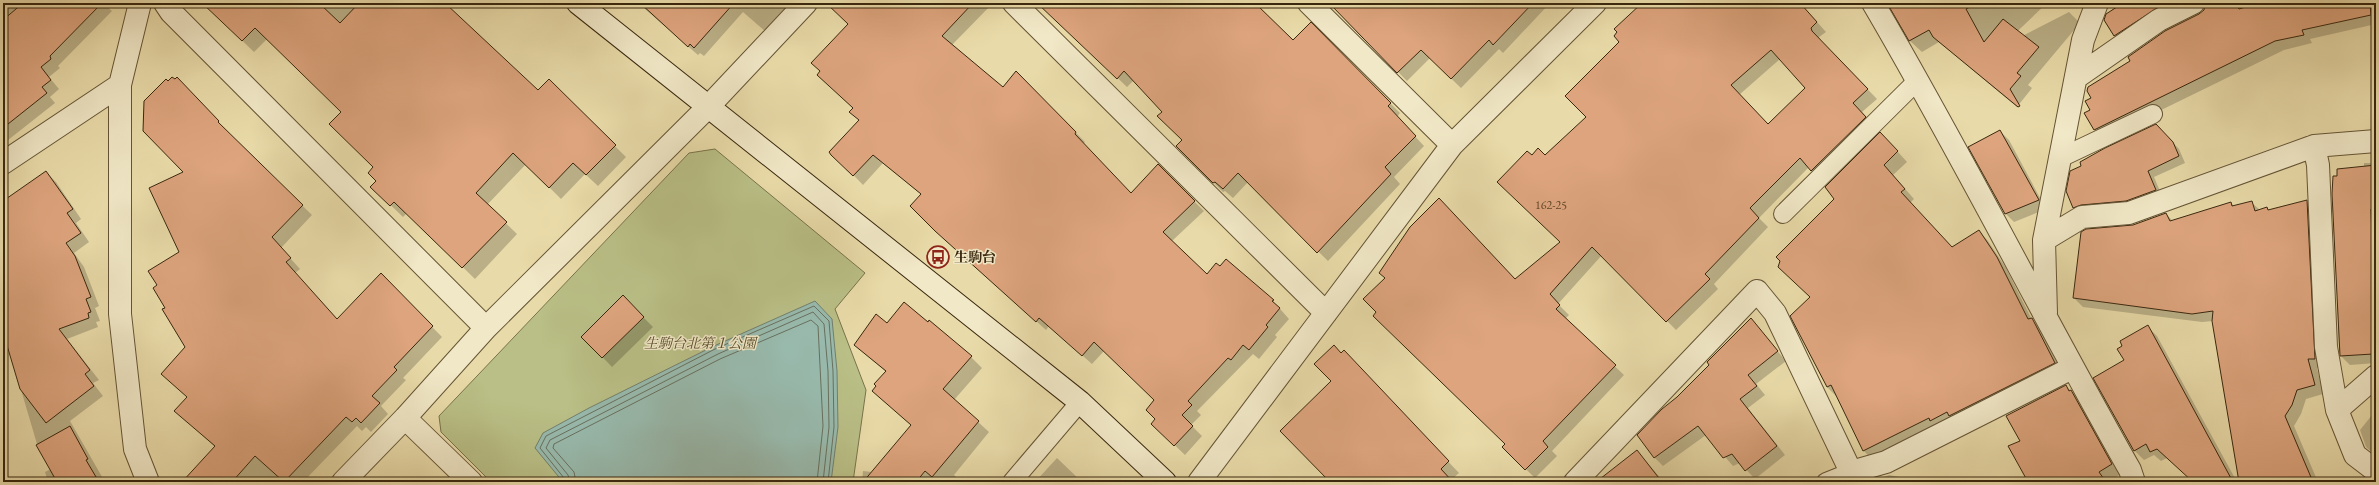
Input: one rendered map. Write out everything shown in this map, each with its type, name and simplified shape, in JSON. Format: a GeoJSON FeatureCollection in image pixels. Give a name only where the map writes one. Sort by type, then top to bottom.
{"type":"FeatureCollection","features":[{"type":"Feature","properties":{"kind":"street"},"geometry":{"type":"LineString","coordinates":[[140,3],[120,86],[120,314],[135,450],[148,482]]}},
{"type":"Feature","properties":{"kind":"street"},"geometry":{"type":"LineString","coordinates":[[165,3],[171,12],[486,328]]}},
{"type":"Feature","properties":{"kind":"street"},"geometry":{"type":"LineString","coordinates":[[578,3],[1080,402],[1165,482]]}},
{"type":"Feature","properties":{"kind":"street"},"geometry":{"type":"LineString","coordinates":[[343,482],[406,418],[486,328],[708,107],[806,3]]}},
{"type":"Feature","properties":{"kind":"street"},"geometry":{"type":"LineString","coordinates":[[1014,3],[1326,313]]}},
{"type":"Feature","properties":{"kind":"street"},"geometry":{"type":"LineString","coordinates":[[1309,3],[1452,145]]}},
{"type":"Feature","properties":{"kind":"street"},"geometry":{"type":"LineString","coordinates":[[1199,482],[1452,145],[1595,3]]}},
{"type":"Feature","properties":{"kind":"street"},"geometry":{"type":"LineString","coordinates":[[1873,3],[1918,80],[2072,368],[2130,470],[2134,482]]}},
{"type":"Feature","properties":{"kind":"street"},"geometry":{"type":"LineString","coordinates":[[2046,319],[2044,240],[2058,158],[2077,77],[2083,40],[2097,3]]}},
{"type":"Feature","properties":{"kind":"street"},"geometry":{"type":"LineString","coordinates":[[2077,77],[2159,20],[2193,3]]}},
{"type":"Feature","properties":{"kind":"street"},"geometry":{"type":"LineString","coordinates":[[3,163],[120,86]]}},
{"type":"Feature","properties":{"kind":"street"},"geometry":{"type":"LineString","coordinates":[[2044,240],[2082,217],[2129,213],[2314,146],[2376,141]]}},
{"type":"Feature","properties":{"kind":"street"},"geometry":{"type":"LineString","coordinates":[[2314,146],[2318,165],[2326,347],[2337,410],[2355,455],[2376,472]]}},
{"type":"Feature","properties":{"kind":"street"},"geometry":{"type":"LineString","coordinates":[[1575,482],[1757,291],[1775,313],[1851,472],[1886,462],[2072,368]]}},
{"type":"Feature","properties":{"kind":"street"},"geometry":{"type":"LineString","coordinates":[[2337,410],[2376,376]]}},
{"type":"Feature","properties":{"kind":"street"},"geometry":{"type":"LineString","coordinates":[[406,418],[471,482]]}},
{"type":"Feature","properties":{"kind":"lane"},"geometry":{"type":"LineString","coordinates":[[1783,214],[1918,80]]}},
{"type":"Feature","properties":{"kind":"lane"},"geometry":{"type":"LineString","coordinates":[[2058,158],[2153,114]]}},
{"type":"Feature","properties":{"kind":"lane"},"geometry":{"type":"LineString","coordinates":[[1012,482],[1080,402]]}},
{"type":"Feature","properties":{"kind":"lane"},"geometry":{"type":"LineString","coordinates":[[1826,482],[1851,472]]}},
{"type":"Feature","properties":{"kind":"green space","name":"生駒台北第１公園"},"geometry":{"type":"Polygon","coordinates":[[[715,149],[865,273],[835,309],[866,390],[853,482],[491,482],[441,432],[439,416],[689,153],[715,149]]]}},
{"type":"Feature","properties":{"kind":"water"},"geometry":{"type":"Polygon","coordinates":[[[815,301],[832,319],[837,371],[838,427],[831,482],[563,482],[535,448],[543,433],[589,408],[714,346],[815,301]]]}},
{"type":"Feature","properties":{"kind":"building"},"geometry":{"type":"Polygon","coordinates":[[[23,3],[102,3],[50,56],[51,59],[41,67],[51,80],[42,87],[47,93],[3,128],[3,20],[23,3]]]}},
{"type":"Feature","properties":{"kind":"building"},"geometry":{"type":"Polygon","coordinates":[[[202,3],[319,3],[340,23],[359,3],[445,3],[538,90],[549,79],[616,145],[586,175],[573,163],[549,188],[513,153],[476,193],[507,222],[462,268],[394,202],[390,206],[370,187],[376,181],[368,173],[373,167],[329,124],[341,112],[255,28],[242,41],[202,3]]]}},
{"type":"Feature","properties":{"kind":"building"},"geometry":{"type":"Polygon","coordinates":[[[640,3],[734,3],[694,48],[690,44],[688,47],[640,3]]]}},
{"type":"Feature","properties":{"kind":"building"},"geometry":{"type":"Polygon","coordinates":[[[826,3],[973,3],[942,36],[1003,87],[1016,71],[1076,132],[1075,134],[1131,193],[1158,164],[1195,201],[1163,232],[1207,274],[1216,263],[1220,266],[1226,259],[1274,300],[1272,301],[1280,308],[1266,325],[1268,327],[1249,350],[1243,345],[1231,360],[1228,358],[1188,401],[1192,405],[1182,415],[1193,426],[1174,446],[1151,424],[1155,419],[1146,410],[1154,400],[1094,342],[1082,356],[1039,318],[1036,322],[935,231],[910,206],[921,194],[873,155],[853,176],[831,155],[829,152],[859,120],[849,112],[853,108],[817,75],[820,71],[811,63],[848,24],[826,3]]]}},
{"type":"Feature","properties":{"kind":"building"},"geometry":{"type":"Polygon","coordinates":[[[1037,3],[1255,3],[1293,40],[1311,22],[1391,103],[1388,106],[1416,136],[1385,167],[1391,174],[1317,253],[1238,173],[1223,189],[1215,182],[1213,183],[1176,146],[1182,140],[1157,116],[1162,112],[1124,71],[1117,79],[1037,3]]]}},
{"type":"Feature","properties":{"kind":"building"},"geometry":{"type":"Polygon","coordinates":[[[1329,3],[1533,3],[1493,45],[1489,40],[1451,79],[1421,50],[1397,73],[1329,3]]]}},
{"type":"Feature","properties":{"kind":"building"},"geometry":{"type":"Polygon","coordinates":[[[1642,3],[1800,3],[1817,22],[1811,28],[1812,31],[1868,89],[1853,103],[1866,117],[1811,171],[1800,158],[1750,208],[1759,218],[1705,274],[1710,279],[1666,322],[1592,247],[1550,294],[1560,305],[1556,309],[1616,365],[1543,441],[1548,447],[1525,470],[1502,447],[1505,444],[1373,316],[1376,312],[1363,299],[1385,278],[1379,273],[1410,227],[1439,198],[1515,279],[1560,242],[1497,182],[1527,151],[1532,155],[1538,148],[1545,155],[1586,117],[1565,96],[1619,42],[1614,36],[1617,32],[1614,29],[1642,3]],[[1771,50],[1731,85],[1768,124],[1805,88],[1771,50]]]}},
{"type":"Feature","properties":{"kind":"building"},"geometry":{"type":"Polygon","coordinates":[[[1887,3],[1977,3],[1966,9],[1984,42],[2003,19],[2039,47],[2017,73],[2021,76],[2010,89],[2020,106],[2018,107],[1933,37],[1929,30],[1909,41],[1887,3]]]}},
{"type":"Feature","properties":{"kind":"building"},"geometry":{"type":"Polygon","coordinates":[[[2123,3],[2165,3],[2114,36],[2104,20],[2106,14],[2123,3]]]}},
{"type":"Feature","properties":{"kind":"building"},"geometry":{"type":"Polygon","coordinates":[[[2205,3],[2235,3],[2239,9],[2259,3],[2370,3],[2371,15],[2302,30],[2304,35],[2275,41],[2094,130],[2084,113],[2090,110],[2085,101],[2091,98],[2087,91],[2088,87],[2130,61],[2128,57],[2165,31],[2199,14],[2204,10],[2205,3]]]}},
{"type":"Feature","properties":{"kind":"building"},"geometry":{"type":"Polygon","coordinates":[[[172,77],[175,79],[177,77],[219,121],[218,122],[303,205],[272,237],[291,258],[286,262],[337,319],[381,273],[433,326],[394,367],[397,370],[372,396],[380,403],[361,423],[356,418],[352,422],[346,417],[284,482],[255,456],[232,482],[182,482],[215,446],[174,411],[187,397],[161,374],[185,347],[162,309],[165,308],[153,288],[157,285],[148,271],[179,252],[149,188],[183,172],[143,131],[144,101],[166,79],[168,81],[172,77]]]}},
{"type":"Feature","properties":{"kind":"building"},"geometry":{"type":"Polygon","coordinates":[[[2156,124],[2173,142],[2179,156],[2148,171],[2156,190],[2126,201],[2081,205],[2073,208],[2066,191],[2070,171],[2081,166],[2080,162],[2105,148],[2156,124]]]}},
{"type":"Feature","properties":{"kind":"building"},"geometry":{"type":"Polygon","coordinates":[[[2000,130],[2039,200],[2005,214],[1968,147],[2000,130]]]}},
{"type":"Feature","properties":{"kind":"building"},"geometry":{"type":"Polygon","coordinates":[[[1880,132],[1898,151],[1884,165],[1905,189],[1901,192],[1952,247],[1979,230],[1997,257],[2028,319],[2032,318],[2055,363],[1949,416],[1947,412],[1930,421],[1929,418],[1863,451],[1831,385],[1827,387],[1790,316],[1810,297],[1778,267],[1780,261],[1776,257],[1834,199],[1825,187],[1880,132]]]}},
{"type":"Feature","properties":{"kind":"building"},"geometry":{"type":"Polygon","coordinates":[[[2376,165],[2376,210],[2371,209],[2373,268],[2376,268],[2373,354],[2340,356],[2332,194],[2333,176],[2337,176],[2337,169],[2376,165]]]}},
{"type":"Feature","properties":{"kind":"building"},"geometry":{"type":"Polygon","coordinates":[[[46,171],[73,209],[67,213],[81,233],[66,243],[75,256],[91,297],[86,299],[91,312],[88,313],[89,318],[59,329],[90,370],[85,374],[94,386],[46,423],[20,389],[3,332],[3,201],[46,171]]]}},
{"type":"Feature","properties":{"kind":"building"},"geometry":{"type":"Polygon","coordinates":[[[2307,200],[2315,359],[2308,359],[2315,385],[2297,390],[2292,405],[2285,416],[2313,482],[2239,482],[2212,321],[2213,311],[2192,314],[2073,298],[2081,232],[2086,229],[2133,225],[2166,213],[2170,221],[2231,202],[2232,206],[2252,201],[2255,211],[2267,207],[2268,210],[2307,200]]]}},
{"type":"Feature","properties":{"kind":"building"},"geometry":{"type":"Polygon","coordinates":[[[623,295],[644,317],[602,358],[581,337],[623,295]]]}},
{"type":"Feature","properties":{"kind":"building"},"geometry":{"type":"Polygon","coordinates":[[[904,302],[928,322],[929,320],[972,356],[943,389],[979,421],[932,477],[925,471],[916,482],[863,482],[911,425],[872,391],[876,386],[874,384],[886,371],[854,345],[876,314],[887,323],[904,302]]]}},
{"type":"Feature","properties":{"kind":"building"},"geometry":{"type":"Polygon","coordinates":[[[1751,318],[1778,351],[1748,375],[1757,386],[1740,399],[1777,446],[1745,471],[1732,454],[1723,458],[1698,426],[1654,458],[1637,435],[1662,409],[1677,397],[1709,365],[1707,362],[1751,318]]]}},
{"type":"Feature","properties":{"kind":"building"},"geometry":{"type":"Polygon","coordinates":[[[2148,325],[2233,482],[2193,482],[2157,449],[2150,452],[2146,444],[2134,451],[2093,378],[2124,360],[2117,349],[2122,346],[2120,341],[2148,325]]]}},
{"type":"Feature","properties":{"kind":"building"},"geometry":{"type":"Polygon","coordinates":[[[1334,345],[1341,353],[1344,350],[1449,461],[1441,469],[1453,482],[1330,482],[1280,431],[1331,381],[1314,364],[1334,345]]]}},
{"type":"Feature","properties":{"kind":"building"},"geometry":{"type":"Polygon","coordinates":[[[2066,385],[2069,391],[2071,390],[2112,464],[2099,472],[2106,482],[2028,482],[2008,446],[2020,441],[2006,416],[2066,385]]]}},
{"type":"Feature","properties":{"kind":"building"},"geometry":{"type":"Polygon","coordinates":[[[70,426],[88,459],[86,460],[99,482],[57,482],[36,445],[70,426]]]}},
{"type":"Feature","properties":{"kind":"building"},"geometry":{"type":"Polygon","coordinates":[[[1637,450],[1662,482],[1596,482],[1637,450]]]}},
{"type":"Feature","properties":{"kind":"place","name":"生駒台"},"geometry":{"type":"Point","coordinates":[938,257]}}]}
